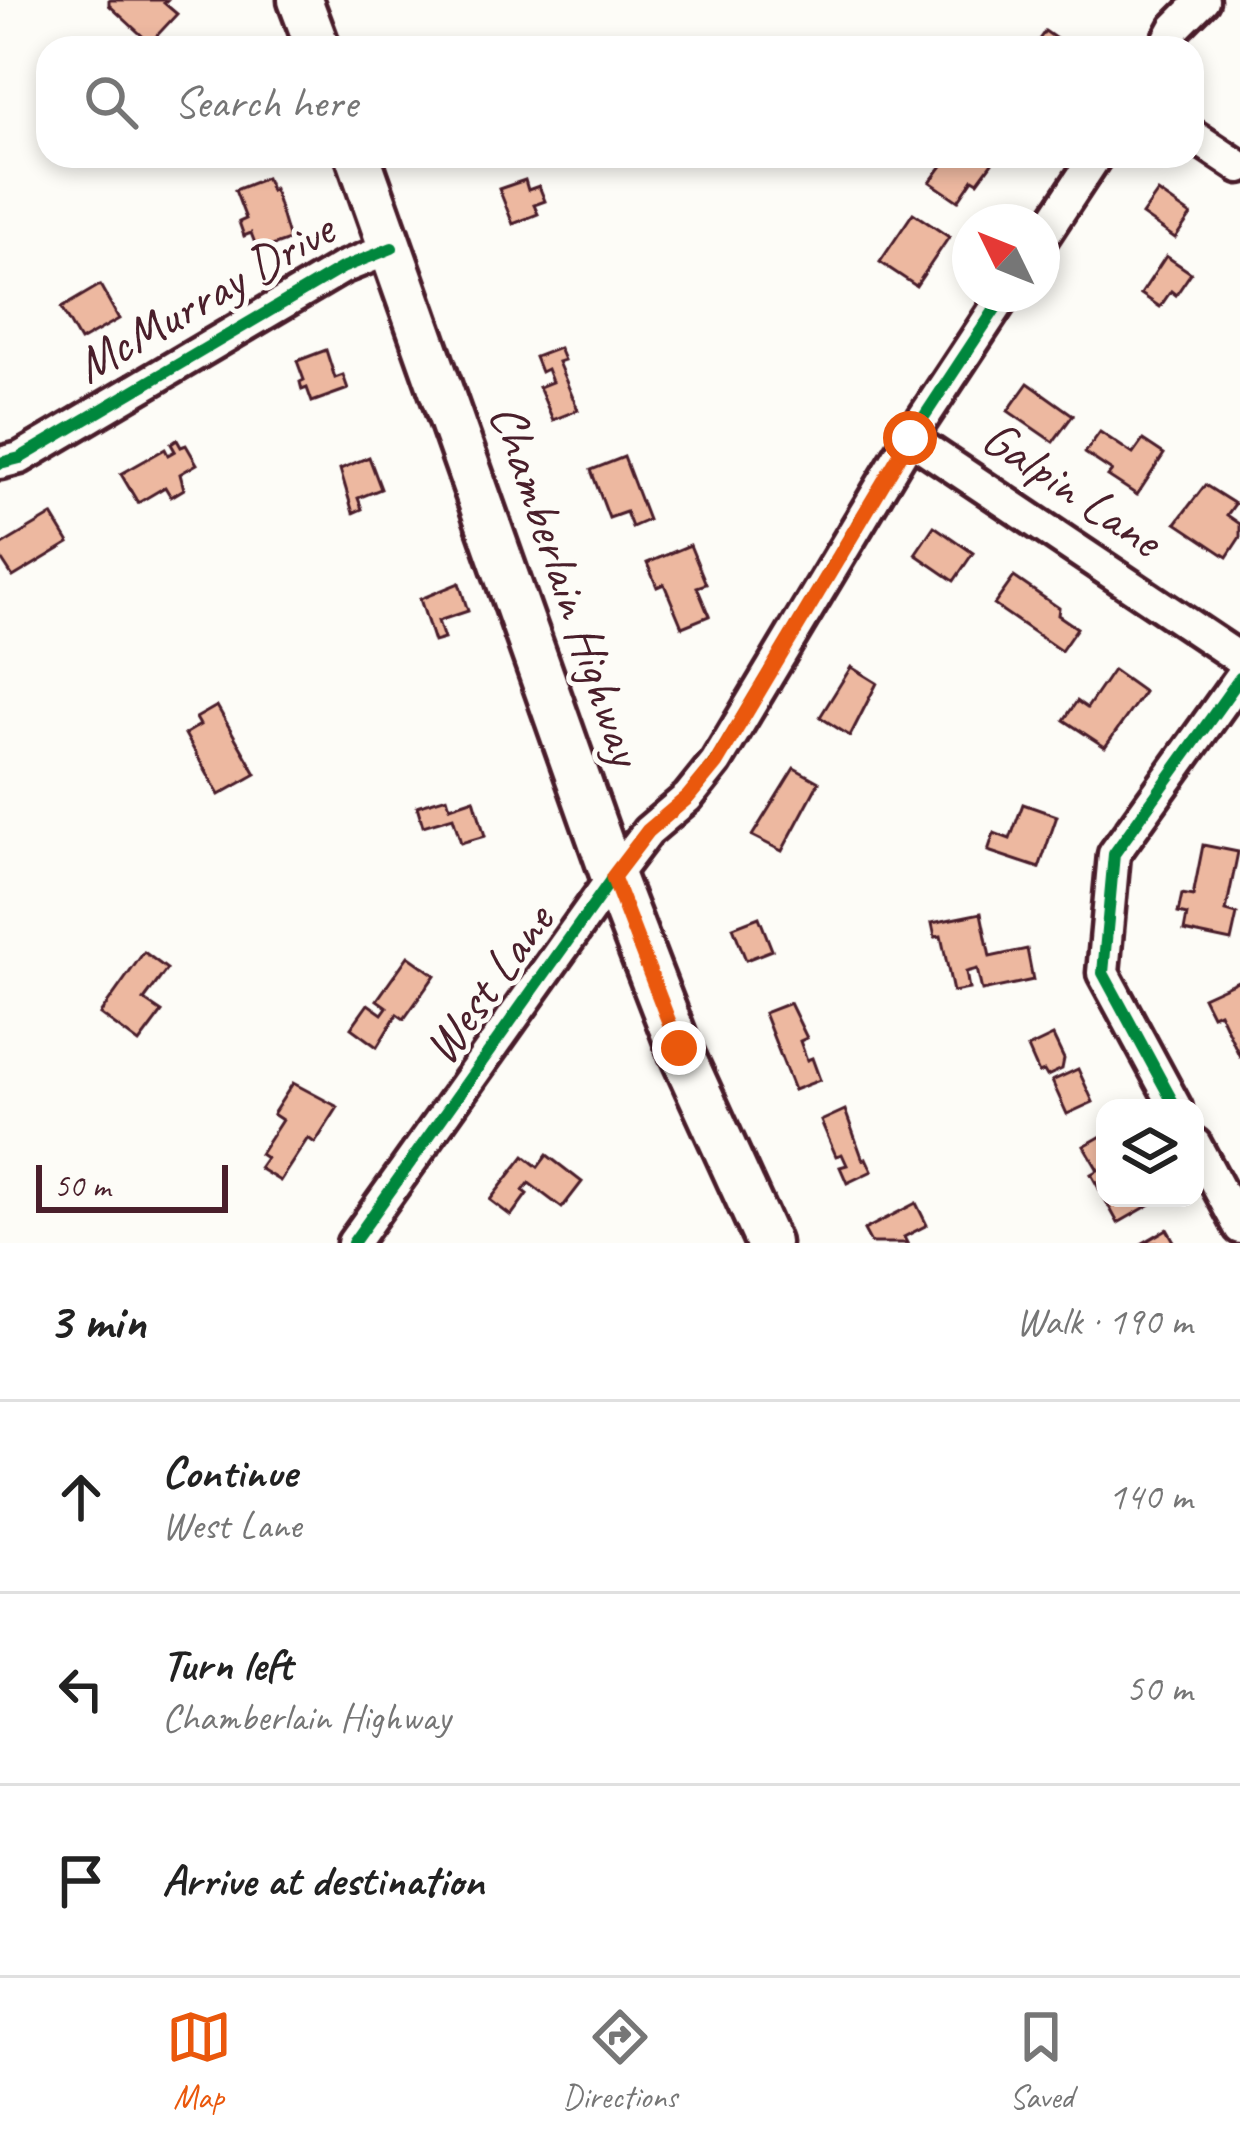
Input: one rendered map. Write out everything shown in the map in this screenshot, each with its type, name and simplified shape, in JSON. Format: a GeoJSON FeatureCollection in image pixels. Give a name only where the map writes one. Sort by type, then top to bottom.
{"type":"FeatureCollection","features":[{"type":"Feature","properties":{"kind":"main road"},"geometry":{"type":"LineString","coordinates":[[300,0],[314,36]]}},
{"type":"Feature","properties":{"kind":"main road","name":"Chamberlain Highway"},"geometry":{"type":"LineString","coordinates":[[362,168],[613,877],[679,1048],[767,1243]]}},
{"type":"Feature","properties":{"kind":"street"},"geometry":{"type":"LineString","coordinates":[[1171,36],[1203,0]]}},
{"type":"Feature","properties":{"kind":"street"},"geometry":{"type":"LineString","coordinates":[[1204,142],[1240,166]]}},
{"type":"Feature","properties":{"kind":"street"},"geometry":{"type":"LineString","coordinates":[[1060,211],[1088,168]]}},
{"type":"Feature","properties":{"kind":"street","name":"McMurray Drive"},"geometry":{"type":"LineString","coordinates":[[0,463],[20,458],[342,268],[392,248]]}},
{"type":"Feature","properties":{"kind":"street","name":"West Lane"},"geometry":{"type":"LineString","coordinates":[[353,1243],[613,877],[648,831],[688,797],[716,763],[910,438],[993,312]]}},
{"type":"Feature","properties":{"kind":"street","name":"Galpin Lane"},"geometry":{"type":"LineString","coordinates":[[910,438],[1240,659]]}},
{"type":"Feature","properties":{"kind":"street"},"geometry":{"type":"LineString","coordinates":[[1171,1099],[1103,973],[1114,854],[1240,678]]}},
{"type":"Feature","properties":{"kind":"street"},"geometry":{"type":"LineString","coordinates":[[1204,1161],[1240,1228]]}},
{"type":"Feature","properties":{"kind":"building"},"geometry":{"type":"Polygon","coordinates":[[[109,0],[167,0],[164,3],[177,14],[157,36],[142,36],[109,0]]]}},
{"type":"Feature","properties":{"kind":"building"},"geometry":{"type":"Polygon","coordinates":[[[940,168],[988,168],[978,182],[973,179],[958,201],[930,182],[940,168]]]}},
{"type":"Feature","properties":{"kind":"building"},"geometry":{"type":"Polygon","coordinates":[[[266,178],[271,191],[274,189],[289,240],[258,251],[251,233],[244,236],[239,222],[246,219],[235,190],[266,178]]]}},
{"type":"Feature","properties":{"kind":"building"},"geometry":{"type":"Polygon","coordinates":[[[525,180],[528,190],[539,186],[545,201],[534,205],[538,214],[513,224],[499,189],[525,180]]]}},
{"type":"Feature","properties":{"kind":"building"},"geometry":{"type":"Polygon","coordinates":[[[1158,192],[1191,215],[1175,238],[1142,215],[1158,192]]]}},
{"type":"Feature","properties":{"kind":"building"},"geometry":{"type":"Polygon","coordinates":[[[913,213],[949,237],[916,286],[880,262],[913,213]]]}},
{"type":"Feature","properties":{"kind":"building"},"geometry":{"type":"Polygon","coordinates":[[[1166,256],[1191,273],[1176,295],[1171,291],[1160,307],[1141,294],[1166,256]]]}},
{"type":"Feature","properties":{"kind":"building"},"geometry":{"type":"Polygon","coordinates":[[[100,285],[119,319],[80,341],[61,308],[100,285]]]}},
{"type":"Feature","properties":{"kind":"building"},"geometry":{"type":"Polygon","coordinates":[[[559,348],[564,360],[558,362],[578,410],[553,420],[539,387],[552,382],[535,357],[559,348]]]}},
{"type":"Feature","properties":{"kind":"building"},"geometry":{"type":"Polygon","coordinates":[[[326,350],[335,378],[343,375],[348,389],[312,402],[307,388],[302,390],[304,380],[297,361],[326,350]]]}},
{"type":"Feature","properties":{"kind":"building"},"geometry":{"type":"Polygon","coordinates":[[[1028,383],[1073,415],[1053,442],[1008,411],[1028,383]]]}},
{"type":"Feature","properties":{"kind":"building"},"geometry":{"type":"Polygon","coordinates":[[[1100,432],[1133,454],[1143,440],[1164,454],[1137,495],[1085,453],[1100,432]]]}},
{"type":"Feature","properties":{"kind":"building"},"geometry":{"type":"Polygon","coordinates":[[[177,440],[181,447],[186,445],[197,464],[180,474],[184,489],[171,497],[165,487],[138,503],[121,474],[165,449],[168,455],[175,451],[171,444],[177,440]]]}},
{"type":"Feature","properties":{"kind":"building"},"geometry":{"type":"Polygon","coordinates":[[[369,457],[381,489],[358,498],[362,509],[353,513],[340,469],[369,457]]]}},
{"type":"Feature","properties":{"kind":"building"},"geometry":{"type":"Polygon","coordinates":[[[624,457],[648,520],[632,527],[626,512],[609,518],[591,470],[624,457]]]}},
{"type":"Feature","properties":{"kind":"building"},"geometry":{"type":"Polygon","coordinates":[[[1205,485],[1235,504],[1227,515],[1240,524],[1240,537],[1227,557],[1176,523],[1205,485]]]}},
{"type":"Feature","properties":{"kind":"building"},"geometry":{"type":"Polygon","coordinates":[[[52,515],[69,543],[13,577],[0,557],[0,546],[52,515]]]}},
{"type":"Feature","properties":{"kind":"building"},"geometry":{"type":"Polygon","coordinates":[[[934,526],[973,553],[954,581],[915,554],[934,526]]]}},
{"type":"Feature","properties":{"kind":"building"},"geometry":{"type":"Polygon","coordinates":[[[690,545],[706,584],[697,587],[709,616],[682,627],[664,584],[657,587],[647,563],[690,545]]]}},
{"type":"Feature","properties":{"kind":"building"},"geometry":{"type":"Polygon","coordinates":[[[1014,577],[1059,608],[1058,615],[1077,628],[1061,651],[994,605],[1014,577]]]}},
{"type":"Feature","properties":{"kind":"building"},"geometry":{"type":"Polygon","coordinates":[[[459,583],[468,611],[438,621],[444,639],[434,642],[420,599],[459,583]]]}},
{"type":"Feature","properties":{"kind":"building"},"geometry":{"type":"Polygon","coordinates":[[[851,667],[877,683],[850,736],[820,717],[851,667]]]}},
{"type":"Feature","properties":{"kind":"building"},"geometry":{"type":"Polygon","coordinates":[[[1113,670],[1144,692],[1105,747],[1064,720],[1077,701],[1087,708],[1113,670]]]}},
{"type":"Feature","properties":{"kind":"building"},"geometry":{"type":"Polygon","coordinates":[[[217,706],[256,774],[219,795],[185,734],[200,725],[196,718],[217,706]]]}},
{"type":"Feature","properties":{"kind":"building"},"geometry":{"type":"Polygon","coordinates":[[[794,768],[819,782],[782,851],[752,836],[794,768]]]}},
{"type":"Feature","properties":{"kind":"building"},"geometry":{"type":"Polygon","coordinates":[[[447,797],[450,807],[474,799],[485,836],[461,843],[453,817],[423,826],[417,806],[447,797]]]}},
{"type":"Feature","properties":{"kind":"building"},"geometry":{"type":"Polygon","coordinates":[[[1023,804],[1057,816],[1039,868],[988,851],[994,833],[1010,839],[1023,804]]]}},
{"type":"Feature","properties":{"kind":"building"},"geometry":{"type":"Polygon","coordinates":[[[1203,845],[1238,852],[1226,911],[1237,914],[1231,941],[1184,931],[1187,915],[1178,913],[1182,894],[1193,896],[1203,845]]]}},
{"type":"Feature","properties":{"kind":"building"},"geometry":{"type":"Polygon","coordinates":[[[981,913],[990,957],[1027,949],[1033,980],[982,991],[977,969],[966,972],[969,989],[953,992],[941,936],[935,937],[932,923],[981,913]]]}},
{"type":"Feature","properties":{"kind":"building"},"geometry":{"type":"Polygon","coordinates":[[[759,917],[772,950],[746,960],[733,927],[759,917]]]}},
{"type":"Feature","properties":{"kind":"building"},"geometry":{"type":"Polygon","coordinates":[[[144,952],[167,969],[144,1000],[162,1012],[139,1043],[100,1014],[144,952]]]}},
{"type":"Feature","properties":{"kind":"building"},"geometry":{"type":"Polygon","coordinates":[[[408,956],[435,975],[404,1019],[397,1014],[377,1047],[351,1028],[368,1004],[382,1014],[387,1007],[377,1000],[408,956]]]}},
{"type":"Feature","properties":{"kind":"building"},"geometry":{"type":"Polygon","coordinates":[[[1240,980],[1240,1057],[1219,1012],[1212,1015],[1203,997],[1240,980]]]}},
{"type":"Feature","properties":{"kind":"building"},"geometry":{"type":"Polygon","coordinates":[[[790,1003],[807,1038],[800,1041],[807,1060],[812,1058],[820,1080],[794,1090],[764,1013],[790,1003]]]}},
{"type":"Feature","properties":{"kind":"building"},"geometry":{"type":"Polygon","coordinates":[[[1053,1036],[1064,1059],[1062,1069],[1047,1076],[1044,1071],[1039,1073],[1028,1048],[1053,1036]]]}},
{"type":"Feature","properties":{"kind":"building"},"geometry":{"type":"Polygon","coordinates":[[[1078,1069],[1093,1102],[1067,1114],[1052,1081],[1078,1069]]]}},
{"type":"Feature","properties":{"kind":"building"},"geometry":{"type":"Polygon","coordinates":[[[293,1083],[338,1107],[315,1143],[308,1138],[280,1181],[259,1168],[266,1158],[260,1154],[282,1120],[273,1114],[293,1083]]]}},
{"type":"Feature","properties":{"kind":"building"},"geometry":{"type":"Polygon","coordinates":[[[845,1110],[863,1160],[872,1171],[847,1183],[840,1167],[847,1165],[842,1154],[836,1156],[821,1121],[845,1110]]]}},
{"type":"Feature","properties":{"kind":"building"},"geometry":{"type":"Polygon","coordinates":[[[1096,1139],[1096,1167],[1084,1146],[1096,1139]]]}},
{"type":"Feature","properties":{"kind":"building"},"geometry":{"type":"Polygon","coordinates":[[[547,1155],[582,1182],[562,1208],[529,1183],[511,1216],[490,1200],[524,1156],[538,1167],[547,1155]]]}},
{"type":"Feature","properties":{"kind":"building"},"geometry":{"type":"Polygon","coordinates":[[[916,1203],[927,1225],[904,1237],[907,1243],[871,1243],[864,1230],[916,1203]]]}},
{"type":"Feature","properties":{"kind":"building"},"geometry":{"type":"Polygon","coordinates":[[[1109,1207],[1146,1207],[1118,1223],[1109,1207]]]}},
{"type":"Feature","properties":{"kind":"building"},"geometry":{"type":"Polygon","coordinates":[[[1167,1229],[1175,1243],[1143,1243],[1167,1229]]]}},
{"type":"Feature","properties":{"kind":"cycle path"},"geometry":{"type":"LineString","coordinates":[[0,463],[20,458],[342,268],[392,248]]}},
{"type":"Feature","properties":{"kind":"cycle path"},"geometry":{"type":"LineString","coordinates":[[353,1243],[613,877],[648,831],[688,797],[716,762],[910,438],[993,312]]}},
{"type":"Feature","properties":{"kind":"cycle path"},"geometry":{"type":"LineString","coordinates":[[1171,1099],[1103,973],[1114,854],[1240,678]]}},
{"type":"Feature","properties":{"kind":"route"},"geometry":{"type":"LineString","coordinates":[[679,1048],[613,877],[648,831],[688,797],[716,763],[910,438]]}}]}
